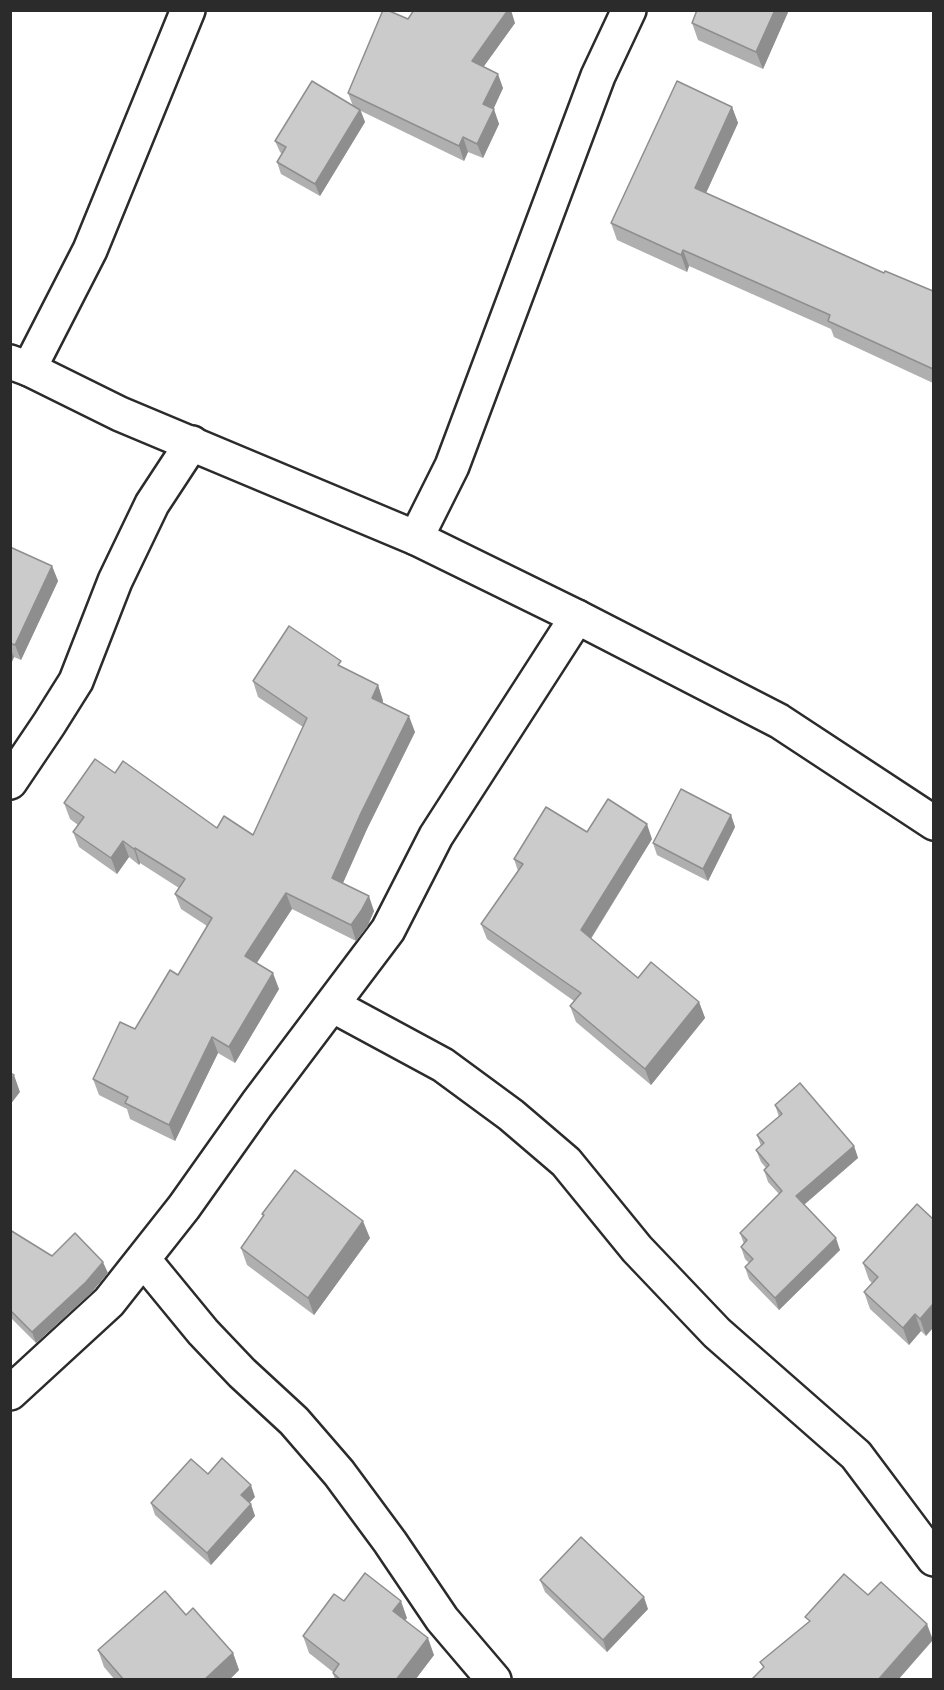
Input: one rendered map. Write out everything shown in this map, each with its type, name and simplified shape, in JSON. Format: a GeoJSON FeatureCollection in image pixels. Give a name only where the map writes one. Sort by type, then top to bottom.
{"type":"FeatureCollection","features":[{"type":"Feature","properties":{"kind":"street"},"geometry":{"type":"LineString","coordinates":[[188,10],[90,250],[20,366],[120,414],[416,538],[577,617],[779,721],[933,823]]}},
{"type":"Feature","properties":{"kind":"street"},"geometry":{"type":"LineString","coordinates":[[416,538],[452,466],[598,76],[629,10]]}},
{"type":"Feature","properties":{"kind":"street"},"geometry":{"type":"LineString","coordinates":[[10,782],[76,681],[115,581],[152,504],[192,444]]}},
{"type":"Feature","properties":{"kind":"street"},"geometry":{"type":"LineString","coordinates":[[10,1393],[110,1302],[184,1207],[257,1104],[388,930],[436,836],[577,617]]}},
{"type":"Feature","properties":{"kind":"street"},"geometry":{"type":"LineString","coordinates":[[332,1005],[443,1065],[511,1115],[566,1162],[637,1249],[717,1333],[856,1455],[933,1559]]}},
{"type":"Feature","properties":{"kind":"street"},"geometry":{"type":"LineString","coordinates":[[143,1259],[203,1332],[242,1373],[294,1421],[339,1473],[390,1542],[442,1619],[494,1680]]}},
{"type":"Feature","properties":{"kind":"building"},"geometry":{"type":"Polygon","coordinates":[[[383,10],[408,19],[414,10],[508,10],[472,61],[498,74],[483,104],[494,109],[477,144],[463,137],[459,146],[348,93],[383,10]]]}},
{"type":"Feature","properties":{"kind":"building"},"geometry":{"type":"Polygon","coordinates":[[[697,10],[775,10],[756,52],[692,23],[697,10]]]}},
{"type":"Feature","properties":{"kind":"building"},"geometry":{"type":"Polygon","coordinates":[[[312,81],[360,110],[315,184],[277,162],[286,147],[275,141],[312,81]]]}},
{"type":"Feature","properties":{"kind":"building"},"geometry":{"type":"Polygon","coordinates":[[[677,81],[732,107],[695,188],[884,273],[885,271],[933,291],[933,369],[828,321],[830,315],[683,250],[681,255],[611,223],[677,81]]]}},
{"type":"Feature","properties":{"kind":"building"},"geometry":{"type":"Polygon","coordinates":[[[10,547],[52,566],[15,645],[10,643],[10,547]]]}},
{"type":"Feature","properties":{"kind":"building"},"geometry":{"type":"Polygon","coordinates":[[[289,626],[341,661],[338,665],[378,685],[372,698],[409,716],[332,878],[369,896],[351,925],[286,893],[245,956],[273,973],[229,1047],[212,1037],[169,1125],[125,1103],[128,1097],[93,1079],[120,1022],[135,1029],[170,970],[178,975],[212,918],[175,894],[185,879],[135,848],[123,841],[111,858],[73,832],[84,817],[64,803],[95,759],[115,773],[123,761],[217,828],[224,816],[253,835],[307,718],[253,681],[289,626]]]}},
{"type":"Feature","properties":{"kind":"building"},"geometry":{"type":"Polygon","coordinates":[[[681,789],[731,815],[703,869],[653,843],[681,789]]]}},
{"type":"Feature","properties":{"kind":"building"},"geometry":{"type":"Polygon","coordinates":[[[608,799],[647,824],[581,930],[638,978],[651,962],[699,1002],[645,1069],[570,1006],[581,993],[481,924],[523,864],[514,859],[546,807],[587,832],[608,799]]]}},
{"type":"Feature","properties":{"kind":"building"},"geometry":{"type":"Polygon","coordinates":[[[800,1083],[854,1146],[796,1196],[836,1238],[775,1298],[745,1267],[753,1259],[741,1247],[747,1240],[740,1233],[782,1191],[764,1170],[769,1165],[756,1150],[764,1143],[757,1135],[782,1114],[775,1105],[800,1083]]]}},
{"type":"Feature","properties":{"kind":"building"},"geometry":{"type":"Polygon","coordinates":[[[295,1170],[363,1221],[308,1298],[241,1248],[264,1215],[262,1214],[295,1170]]]}},
{"type":"Feature","properties":{"kind":"building"},"geometry":{"type":"Polygon","coordinates":[[[917,1204],[933,1219],[933,1304],[920,1319],[915,1314],[903,1328],[864,1292],[878,1277],[863,1263],[917,1204]]]}},
{"type":"Feature","properties":{"kind":"building"},"geometry":{"type":"Polygon","coordinates":[[[10,1230],[52,1256],[75,1233],[103,1262],[86,1282],[32,1332],[10,1310],[10,1230]]]}},
{"type":"Feature","properties":{"kind":"building"},"geometry":{"type":"Polygon","coordinates":[[[222,1458],[251,1485],[241,1495],[251,1504],[207,1553],[151,1503],[191,1459],[208,1474],[222,1458]]]}},
{"type":"Feature","properties":{"kind":"building"},"geometry":{"type":"Polygon","coordinates":[[[581,1537],[644,1597],[603,1640],[540,1580],[581,1537]]]}},
{"type":"Feature","properties":{"kind":"building"},"geometry":{"type":"Polygon","coordinates":[[[365,1573],[401,1601],[393,1611],[428,1638],[396,1680],[341,1680],[333,1673],[339,1664],[303,1636],[334,1594],[344,1601],[365,1573]]]}},
{"type":"Feature","properties":{"kind":"building"},"geometry":{"type":"Polygon","coordinates":[[[844,1574],[868,1595],[881,1582],[927,1624],[878,1680],[751,1680],[764,1667],[760,1662],[810,1621],[805,1617],[844,1574]]]}},
{"type":"Feature","properties":{"kind":"building"},"geometry":{"type":"Polygon","coordinates":[[[165,1591],[186,1615],[193,1608],[233,1653],[204,1680],[124,1680],[98,1650],[165,1591]]]}}]}
